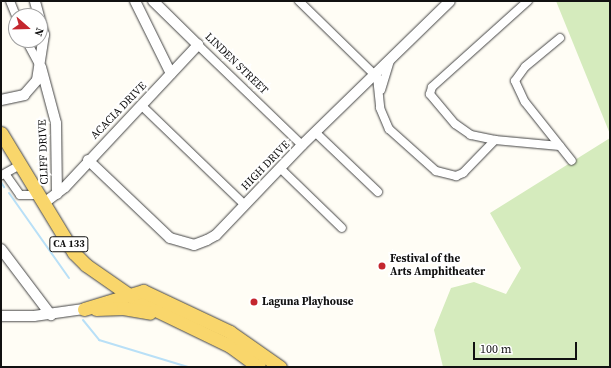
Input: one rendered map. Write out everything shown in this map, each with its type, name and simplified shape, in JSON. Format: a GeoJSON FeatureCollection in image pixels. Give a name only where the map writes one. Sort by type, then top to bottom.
{"type":"FeatureCollection","features":[{"type":"Feature","properties":{"kind":"main road","name":"CA 133"},"geometry":{"type":"LineString","coordinates":[[1,133],[74,253],[103,276],[130,293],[139,302],[167,317],[230,346],[259,367]]}},
{"type":"Feature","properties":{"kind":"main road"},"geometry":{"type":"LineString","coordinates":[[88,307],[103,291],[103,276]]}},
{"type":"Feature","properties":{"kind":"main road","name":"CA 133"},"geometry":{"type":"LineString","coordinates":[[130,293],[143,291],[210,323],[246,341],[277,366]]}},
{"type":"Feature","properties":{"kind":"main road"},"geometry":{"type":"LineString","coordinates":[[88,307],[130,293]]}},
{"type":"Feature","properties":{"kind":"main road","name":"CA 133"},"geometry":{"type":"LineString","coordinates":[[88,307],[123,308],[167,317]]}},
{"type":"Feature","properties":{"kind":"street","name":"CLIFF DRIVE"},"geometry":{"type":"LineString","coordinates":[[35,1],[44,35],[41,67],[56,124],[58,175],[57,194],[42,199]]}},
{"type":"Feature","properties":{"kind":"street"},"geometry":{"type":"LineString","coordinates":[[135,1],[171,74]]}},
{"type":"Feature","properties":{"kind":"street","name":"LINDEN STREET"},"geometry":{"type":"LineString","coordinates":[[153,1],[302,145]]}},
{"type":"Feature","properties":{"kind":"street"},"geometry":{"type":"LineString","coordinates":[[299,1],[374,74],[382,118],[389,129],[436,172],[456,176],[463,173],[495,140]]}},
{"type":"Feature","properties":{"kind":"street"},"geometry":{"type":"LineString","coordinates":[[528,1],[432,87],[430,94],[455,124],[471,135],[495,140],[560,146]]}},
{"type":"Feature","properties":{"kind":"street","name":"HIGH DRIVE"},"geometry":{"type":"LineString","coordinates":[[88,160],[159,228],[183,243],[194,244],[216,235],[302,145],[447,2]]}},
{"type":"Feature","properties":{"kind":"street"},"geometry":{"type":"LineString","coordinates":[[560,38],[525,67],[515,81],[525,102],[572,161]]}},
{"type":"Feature","properties":{"kind":"street","name":"ACACIA DRIVE"},"geometry":{"type":"LineString","coordinates":[[57,194],[198,45]]}},
{"type":"Feature","properties":{"kind":"street"},"geometry":{"type":"LineString","coordinates":[[1,100],[24,94],[37,80],[41,67],[30,48]]}},
{"type":"Feature","properties":{"kind":"street"},"geometry":{"type":"LineString","coordinates":[[379,96],[391,57]]}},
{"type":"Feature","properties":{"kind":"street"},"geometry":{"type":"LineString","coordinates":[[141,105],[244,205]]}},
{"type":"Feature","properties":{"kind":"street"},"geometry":{"type":"LineString","coordinates":[[315,132],[378,192]]}},
{"type":"Feature","properties":{"kind":"street"},"geometry":{"type":"LineString","coordinates":[[20,165],[4,175],[20,195],[42,199]]}},
{"type":"Feature","properties":{"kind":"street"},"geometry":{"type":"LineString","coordinates":[[280,168],[342,228]]}},
{"type":"Feature","properties":{"kind":"street"},"geometry":{"type":"LineString","coordinates":[[58,175],[74,175]]}},
{"type":"Feature","properties":{"kind":"street"},"geometry":{"type":"LineString","coordinates":[[58,175],[65,187]]}},
{"type":"Feature","properties":{"kind":"street"},"geometry":{"type":"LineString","coordinates":[[1,249],[52,315]]}},
{"type":"Feature","properties":{"kind":"street"},"geometry":{"type":"LineString","coordinates":[[1,316],[52,315],[88,307]]}},
{"type":"Feature","properties":{"kind":"green space"},"geometry":{"type":"Polygon","coordinates":[[[556,1],[610,1],[610,134],[556,1]]]}},
{"type":"Feature","properties":{"kind":"green space"},"geometry":{"type":"Polygon","coordinates":[[[610,138],[610,367],[443,367],[434,330],[451,288],[474,282],[506,294],[521,268],[490,213],[610,138]]]}},
{"type":"Feature","properties":{"kind":"waterway"},"geometry":{"type":"LineString","coordinates":[[1,182],[4,187]]}},
{"type":"Feature","properties":{"kind":"waterway"},"geometry":{"type":"LineString","coordinates":[[9,193],[69,278]]}},
{"type":"Feature","properties":{"kind":"waterway"},"geometry":{"type":"LineString","coordinates":[[83,320],[99,340],[188,367]]}},
{"type":"Feature","properties":{"kind":"place","name":"Festival of the Arts Amphitheater"},"geometry":{"type":"Point","coordinates":[382,266]}},
{"type":"Feature","properties":{"kind":"place","name":"Laguna Playhouse"},"geometry":{"type":"Point","coordinates":[254,302]}}]}
